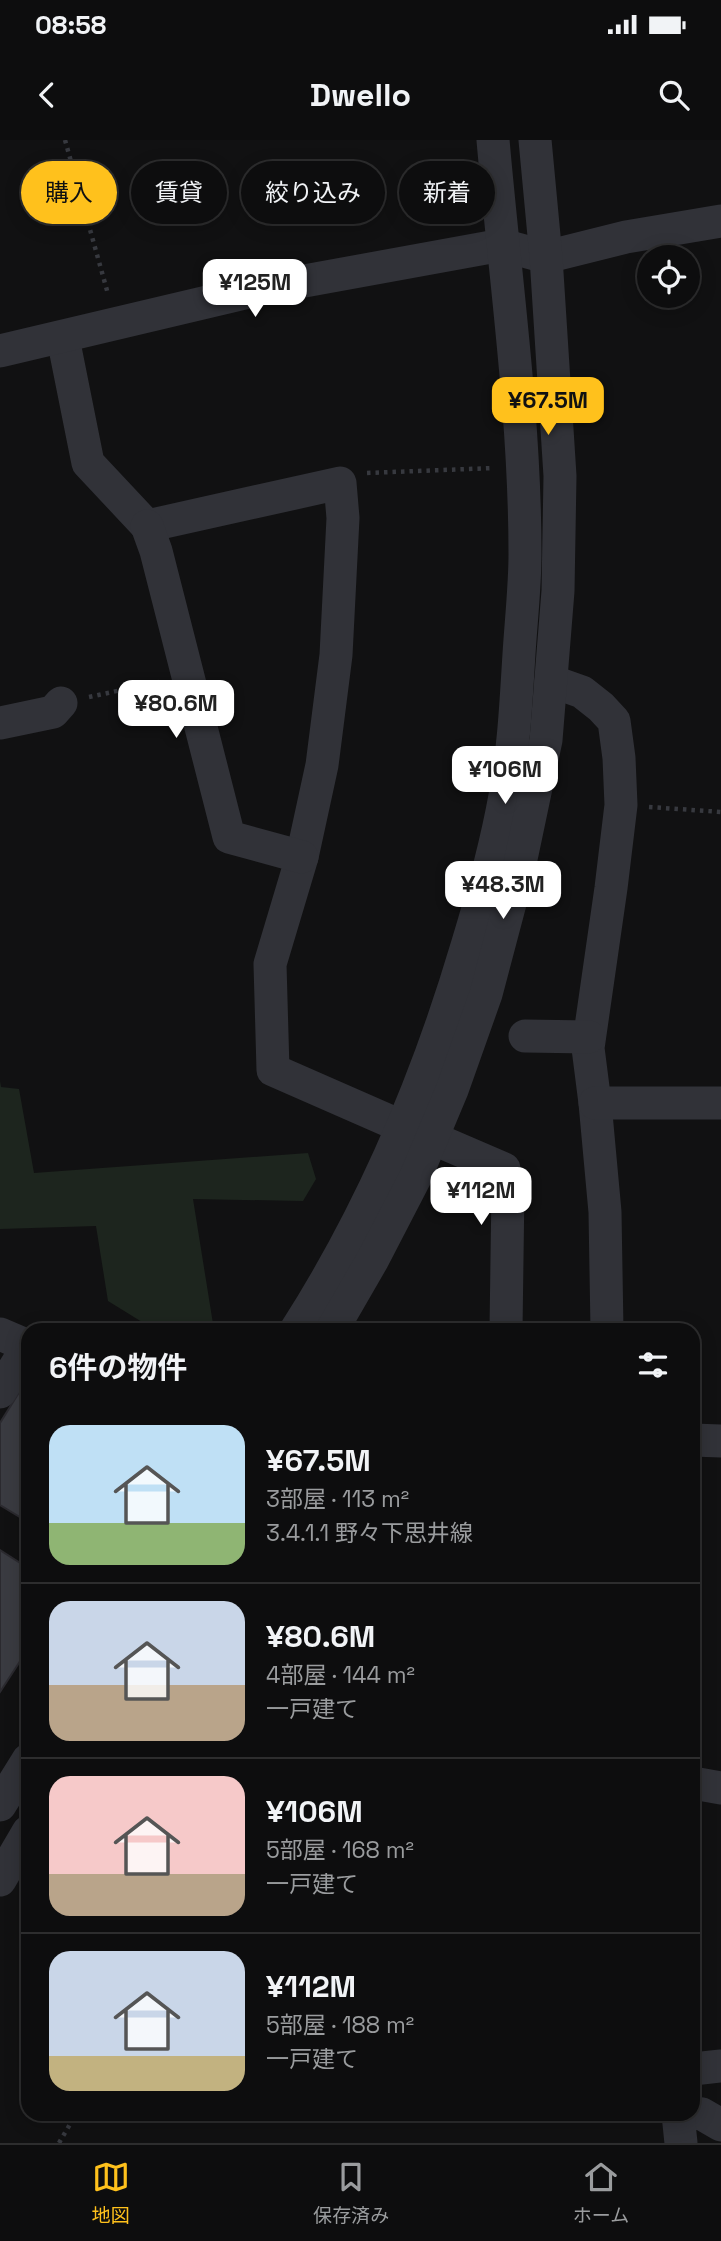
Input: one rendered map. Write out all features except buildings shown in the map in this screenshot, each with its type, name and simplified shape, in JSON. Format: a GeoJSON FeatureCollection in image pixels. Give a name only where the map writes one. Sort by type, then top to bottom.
{"type":"FeatureCollection","features":[{"type":"Feature","properties":{"kind":"street"},"geometry":{"type":"LineString","coordinates":[[336,1323],[410,1188],[417,1133],[482,897],[505,796],[514,727],[525,557],[517,379],[493,140]]}},
{"type":"Feature","properties":{"kind":"street"},"geometry":{"type":"LineString","coordinates":[[300,1323],[372,1196],[452,1090],[486,994],[518,873],[546,740],[558,591],[560,476],[535,140]]}},
{"type":"Feature","properties":{"kind":"street"},"geometry":{"type":"LineString","coordinates":[[0,351],[266,288],[502,245],[545,257],[626,237],[721,221]]}},
{"type":"Feature","properties":{"kind":"street"},"geometry":{"type":"LineString","coordinates":[[63,338],[88,463],[147,526],[156,551],[229,837],[302,857]]}},
{"type":"Feature","properties":{"kind":"street"},"geometry":{"type":"LineString","coordinates":[[147,526],[340,483],[344,518],[336,655],[322,765],[302,857],[270,964],[273,1070],[504,1169],[508,1186],[506,1323]]}},
{"type":"Feature","properties":{"kind":"street"},"geometry":{"type":"LineString","coordinates":[[551,681],[582,692],[601,706],[614,721],[621,805],[588,1048],[605,1212],[607,1323]]}},
{"type":"Feature","properties":{"kind":"street"},"geometry":{"type":"LineString","coordinates":[[0,723],[53,712],[61,703]]}},
{"type":"Feature","properties":{"kind":"street"},"geometry":{"type":"LineString","coordinates":[[525,1036],[589,1037]]}},
{"type":"Feature","properties":{"kind":"street"},"geometry":{"type":"LineString","coordinates":[[595,1103],[721,1103]]}},
{"type":"Feature","properties":{"kind":"street"},"geometry":{"type":"LineString","coordinates":[[0,1334],[21,1343]]}},
{"type":"Feature","properties":{"kind":"street"},"geometry":{"type":"LineString","coordinates":[[0,1392],[21,1358]]}},
{"type":"Feature","properties":{"kind":"street"},"geometry":{"type":"LineString","coordinates":[[700,1440],[721,1441]]}},
{"type":"Feature","properties":{"kind":"street"},"geometry":{"type":"LineString","coordinates":[[0,1805],[21,1771]]}},
{"type":"Feature","properties":{"kind":"street"},"geometry":{"type":"LineString","coordinates":[[700,1784],[721,1788]]}},
{"type":"Feature","properties":{"kind":"street"},"geometry":{"type":"LineString","coordinates":[[0,1880],[21,1844]]}},
{"type":"Feature","properties":{"kind":"street"},"geometry":{"type":"LineString","coordinates":[[700,2068],[721,2066]]}},
{"type":"Feature","properties":{"kind":"street"},"geometry":{"type":"LineString","coordinates":[[700,2114],[721,2125]]}},
{"type":"Feature","properties":{"kind":"street"},"geometry":{"type":"LineString","coordinates":[[679,2121],[681,2143]]}},
{"type":"Feature","properties":{"kind":"path"},"geometry":{"type":"LineString","coordinates":[[65,140],[108,297]]}},
{"type":"Feature","properties":{"kind":"path"},"geometry":{"type":"LineString","coordinates":[[340,483],[360,474],[499,468]]}},
{"type":"Feature","properties":{"kind":"path"},"geometry":{"type":"LineString","coordinates":[[61,703],[187,676]]}},
{"type":"Feature","properties":{"kind":"path"},"geometry":{"type":"LineString","coordinates":[[621,805],[721,812]]}},
{"type":"Feature","properties":{"kind":"path"},"geometry":{"type":"LineString","coordinates":[[59,2143],[72,2121]]}},
{"type":"Feature","properties":{"kind":"shaded area"},"geometry":{"type":"Polygon","coordinates":[[[0,1081],[1,1087],[19,1089],[34,1173],[308,1153],[316,1179],[303,1201],[193,1199],[213,1323],[144,1323],[108,1301],[96,1226],[0,1229],[0,1081]]]}}]}
